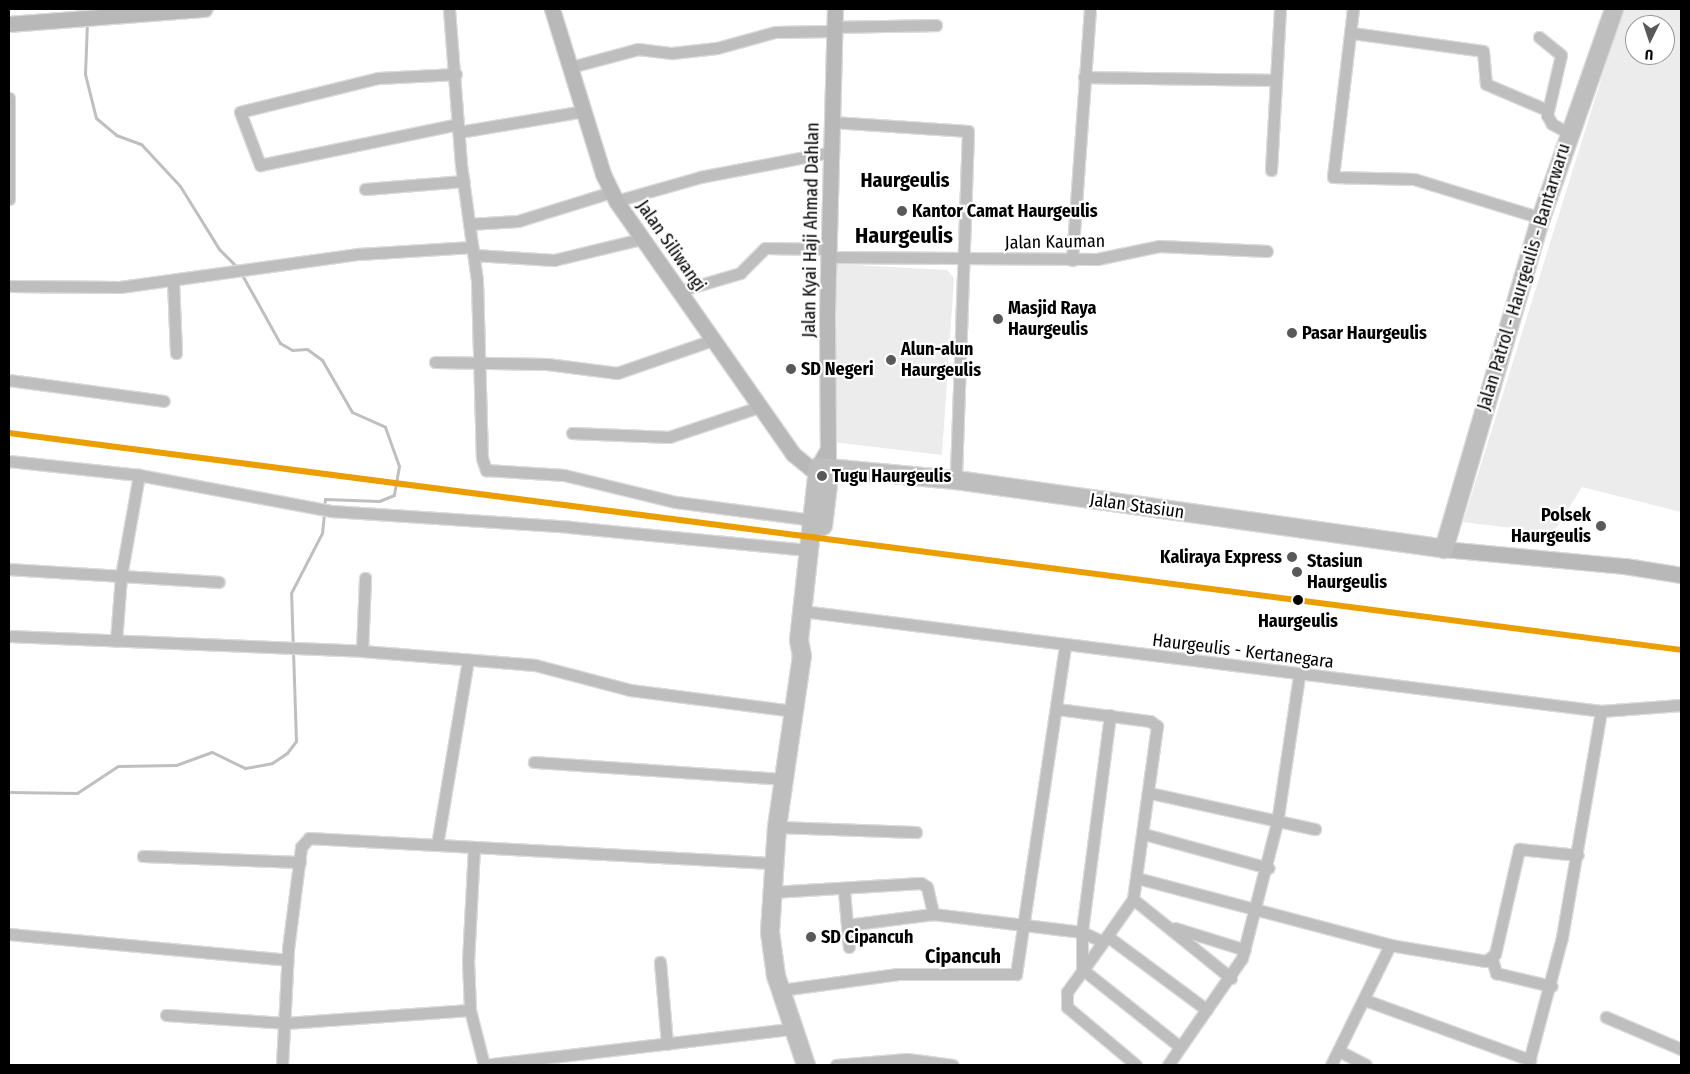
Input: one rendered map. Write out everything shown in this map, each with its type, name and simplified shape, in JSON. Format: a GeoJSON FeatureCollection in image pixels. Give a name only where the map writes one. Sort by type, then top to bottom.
{"type":"FeatureCollection","features":[{"type":"Feature","properties":{"kind":"main road","name":"Jalan Patrol - Haurgeulis - Bantarwaru"},"geometry":{"type":"LineString","coordinates":[[1444,548],[1541,218],[1569,133],[1614,9]]}},
{"type":"Feature","properties":{"kind":"main road","name":"Jalan Stasiun"},"geometry":{"type":"LineString","coordinates":[[825,462],[1444,548]]}},
{"type":"Feature","properties":{"kind":"main road"},"geometry":{"type":"LineString","coordinates":[[808,612],[808,550],[812,520],[825,462]]}},
{"type":"Feature","properties":{"kind":"main road"},"geometry":{"type":"LineString","coordinates":[[806,1065],[792,1029],[771,948],[772,892],[783,779],[808,612],[825,462]]}},
{"type":"Feature","properties":{"kind":"street"},"geometry":{"type":"LineString","coordinates":[[9,24],[204,9]]}},
{"type":"Feature","properties":{"kind":"street"},"geometry":{"type":"LineString","coordinates":[[448,9],[456,74],[458,128],[473,251],[481,361],[482,458],[486,470],[569,475],[676,502],[812,520]]}},
{"type":"Feature","properties":{"kind":"street","name":"Jalan Siliwangi"},"geometry":{"type":"LineString","coordinates":[[552,9],[613,196],[641,239],[762,406],[793,454],[802,464],[825,462]]}},
{"type":"Feature","properties":{"kind":"street","name":"Jalan Kyai Haji Ahmad Dahlan"},"geometry":{"type":"LineString","coordinates":[[825,462],[834,9]]}},
{"type":"Feature","properties":{"kind":"street"},"geometry":{"type":"LineString","coordinates":[[1072,260],[1090,9]]}},
{"type":"Feature","properties":{"kind":"street"},"geometry":{"type":"LineString","coordinates":[[1271,170],[1280,9]]}},
{"type":"Feature","properties":{"kind":"street"},"geometry":{"type":"LineString","coordinates":[[1353,9],[1352,33],[1333,177],[1414,179],[1541,218]]}},
{"type":"Feature","properties":{"kind":"street"},"geometry":{"type":"LineString","coordinates":[[571,67],[638,49],[672,53],[717,48],[775,32],[936,25]]}},
{"type":"Feature","properties":{"kind":"street"},"geometry":{"type":"LineString","coordinates":[[1352,33],[1483,51],[1486,84],[1547,110]]}},
{"type":"Feature","properties":{"kind":"street"},"geometry":{"type":"LineString","coordinates":[[1539,37],[1562,55],[1547,110],[1552,124],[1569,133]]}},
{"type":"Feature","properties":{"kind":"street"},"geometry":{"type":"LineString","coordinates":[[456,74],[378,78],[240,112],[260,165],[458,128],[584,111]]}},
{"type":"Feature","properties":{"kind":"street"},"geometry":{"type":"LineString","coordinates":[[1084,77],[1276,80]]}},
{"type":"Feature","properties":{"kind":"street"},"geometry":{"type":"LineString","coordinates":[[9,98],[9,199]]}},
{"type":"Feature","properties":{"kind":"street"},"geometry":{"type":"LineString","coordinates":[[832,122],[968,131],[961,261],[956,480]]}},
{"type":"Feature","properties":{"kind":"street"},"geometry":{"type":"LineString","coordinates":[[469,224],[518,221],[613,196],[831,152]]}},
{"type":"Feature","properties":{"kind":"street"},"geometry":{"type":"LineString","coordinates":[[365,189],[464,181]]}},
{"type":"Feature","properties":{"kind":"street"},"geometry":{"type":"LineString","coordinates":[[9,286],[100,288],[258,270],[359,254],[473,251],[554,260],[641,239]]}},
{"type":"Feature","properties":{"kind":"street","name":"Jalan Kauman"},"geometry":{"type":"LineString","coordinates":[[679,291],[740,273],[765,248],[961,261],[1110,258],[1159,246],[1268,251]]}},
{"type":"Feature","properties":{"kind":"street"},"geometry":{"type":"LineString","coordinates":[[172,280],[176,353]]}},
{"type":"Feature","properties":{"kind":"street"},"geometry":{"type":"LineString","coordinates":[[435,362],[481,361],[617,373],[713,340]]}},
{"type":"Feature","properties":{"kind":"street"},"geometry":{"type":"LineString","coordinates":[[9,380],[164,401]]}},
{"type":"Feature","properties":{"kind":"street"},"geometry":{"type":"LineString","coordinates":[[572,433],[669,437],[762,406]]}},
{"type":"Feature","properties":{"kind":"street"},"geometry":{"type":"LineString","coordinates":[[9,461],[139,475],[331,511],[540,524],[808,550]]}},
{"type":"Feature","properties":{"kind":"street"},"geometry":{"type":"LineString","coordinates":[[116,641],[121,576],[139,475]]}},
{"type":"Feature","properties":{"kind":"street"},"geometry":{"type":"LineString","coordinates":[[1444,548],[1681,576]]}},
{"type":"Feature","properties":{"kind":"street"},"geometry":{"type":"LineString","coordinates":[[9,569],[219,582]]}},
{"type":"Feature","properties":{"kind":"street"},"geometry":{"type":"LineString","coordinates":[[362,651],[365,578]]}},
{"type":"Feature","properties":{"kind":"street","name":"Haurgeulis - Kertanegara"},"geometry":{"type":"LineString","coordinates":[[808,612],[1299,676],[1601,711],[1681,705]]}},
{"type":"Feature","properties":{"kind":"street"},"geometry":{"type":"LineString","coordinates":[[9,636],[362,651],[545,666],[630,690],[793,711]]}},
{"type":"Feature","properties":{"kind":"street"},"geometry":{"type":"LineString","coordinates":[[781,990],[898,974],[960,971],[1010,976],[1019,968],[1065,646]]}},
{"type":"Feature","properties":{"kind":"street"},"geometry":{"type":"LineString","coordinates":[[437,845],[468,660]]}},
{"type":"Feature","properties":{"kind":"street"},"geometry":{"type":"LineString","coordinates":[[1168,1065],[1231,978],[1245,950],[1258,910],[1277,823],[1299,676]]}},
{"type":"Feature","properties":{"kind":"street"},"geometry":{"type":"LineString","coordinates":[[1057,709],[1110,715],[1157,726],[1150,793],[1133,899],[1067,992],[1066,1008],[1136,1065]]}},
{"type":"Feature","properties":{"kind":"street"},"geometry":{"type":"LineString","coordinates":[[1365,1000],[1529,1063],[1551,986],[1578,855],[1601,711]]}},
{"type":"Feature","properties":{"kind":"street"},"geometry":{"type":"LineString","coordinates":[[1082,969],[1082,932],[1110,715]]}},
{"type":"Feature","properties":{"kind":"street"},"geometry":{"type":"LineString","coordinates":[[534,762],[783,779]]}},
{"type":"Feature","properties":{"kind":"street"},"geometry":{"type":"LineString","coordinates":[[1150,793],[1277,823],[1315,829]]}},
{"type":"Feature","properties":{"kind":"street"},"geometry":{"type":"LineString","coordinates":[[777,828],[916,832]]}},
{"type":"Feature","properties":{"kind":"street"},"geometry":{"type":"LineString","coordinates":[[1144,834],[1268,868]]}},
{"type":"Feature","properties":{"kind":"street"},"geometry":{"type":"LineString","coordinates":[[282,1065],[287,960],[303,843],[320,837],[774,863]]}},
{"type":"Feature","properties":{"kind":"street"},"geometry":{"type":"LineString","coordinates":[[474,847],[468,932],[470,1010],[484,1065],[792,1029]]}},
{"type":"Feature","properties":{"kind":"street"},"geometry":{"type":"LineString","coordinates":[[1551,986],[1496,973],[1492,959],[1519,849],[1578,855]]}},
{"type":"Feature","properties":{"kind":"street"},"geometry":{"type":"LineString","coordinates":[[144,856],[300,862]]}},
{"type":"Feature","properties":{"kind":"street"},"geometry":{"type":"LineString","coordinates":[[1137,878],[1390,945],[1492,959]]}},
{"type":"Feature","properties":{"kind":"street"},"geometry":{"type":"LineString","coordinates":[[772,892],[844,891],[921,884],[927,888],[933,914]]}},
{"type":"Feature","properties":{"kind":"street"},"geometry":{"type":"LineString","coordinates":[[844,891],[849,947]]}},
{"type":"Feature","properties":{"kind":"street"},"geometry":{"type":"LineString","coordinates":[[1133,899],[1172,928],[1231,978]]}},
{"type":"Feature","properties":{"kind":"street"},"geometry":{"type":"LineString","coordinates":[[847,925],[933,914],[1082,932],[1105,939],[1207,1010]]}},
{"type":"Feature","properties":{"kind":"street"},"geometry":{"type":"LineString","coordinates":[[1172,928],[1245,950]]}},
{"type":"Feature","properties":{"kind":"street"},"geometry":{"type":"LineString","coordinates":[[9,934],[287,960]]}},
{"type":"Feature","properties":{"kind":"street"},"geometry":{"type":"LineString","coordinates":[[1330,1065],[1340,1050],[1365,1000],[1390,945]]}},
{"type":"Feature","properties":{"kind":"street"},"geometry":{"type":"LineString","coordinates":[[660,962],[667,1044]]}},
{"type":"Feature","properties":{"kind":"street"},"geometry":{"type":"LineString","coordinates":[[1082,969],[1180,1048]]}},
{"type":"Feature","properties":{"kind":"street"},"geometry":{"type":"LineString","coordinates":[[166,1015],[285,1023],[470,1010]]}},
{"type":"Feature","properties":{"kind":"street"},"geometry":{"type":"LineString","coordinates":[[1606,1017],[1681,1049]]}},
{"type":"Feature","properties":{"kind":"street"},"geometry":{"type":"LineString","coordinates":[[1340,1050],[1366,1065]]}},
{"type":"Feature","properties":{"kind":"street"},"geometry":{"type":"LineString","coordinates":[[836,1065],[907,1059],[953,1065]]}},
{"type":"Feature","properties":{"kind":"shaded area"},"geometry":{"type":"Polygon","coordinates":[[[1623,9],[1681,9],[1681,512],[1582,487],[1553,533],[1463,522],[1623,9]]]}},
{"type":"Feature","properties":{"kind":"shaded area","name":"Alun-alun Haurgeulis"},"geometry":{"type":"Polygon","coordinates":[[[836,264],[947,270],[954,278],[942,455],[833,442],[836,264]]]}},
{"type":"Feature","properties":{"kind":"waterway"},"geometry":{"type":"LineString","coordinates":[[87,22],[85,74],[96,118],[116,135],[141,144],[180,186],[219,249],[238,268]]}},
{"type":"Feature","properties":{"kind":"waterway"},"geometry":{"type":"LineString","coordinates":[[241,273],[280,343],[292,350],[307,349],[322,360],[352,412],[385,427],[399,466],[394,495],[379,501],[325,499],[324,507]]}},
{"type":"Feature","properties":{"kind":"waterway"},"geometry":{"type":"LineString","coordinates":[[9,792],[77,793],[118,766],[176,765],[212,752],[245,768],[272,763],[287,753],[296,741],[291,593],[322,533],[324,513]]}},
{"type":"Feature","properties":{"kind":"transit line"},"geometry":{"type":"LineString","coordinates":[[9,433],[1681,650]]}},
{"type":"Feature","properties":{"kind":"place","name":"Kantor Camat Haurgeulis"},"geometry":{"type":"Point","coordinates":[902,211]}},
{"type":"Feature","properties":{"kind":"place","name":"Masjid Raya Haurgeulis"},"geometry":{"type":"Point","coordinates":[998,319]}},
{"type":"Feature","properties":{"kind":"place","name":"Pasar Haurgeulis"},"geometry":{"type":"Point","coordinates":[1292,333]}},
{"type":"Feature","properties":{"kind":"place","name":"Alun-alun Haurgeulis"},"geometry":{"type":"Point","coordinates":[891,360]}},
{"type":"Feature","properties":{"kind":"place","name":"SD Negeri"},"geometry":{"type":"Point","coordinates":[791,369]}},
{"type":"Feature","properties":{"kind":"place","name":"Tugu Haurgeulis"},"geometry":{"type":"Point","coordinates":[822,476]}},
{"type":"Feature","properties":{"kind":"place","name":"Polsek Haurgeulis"},"geometry":{"type":"Point","coordinates":[1601,526]}},
{"type":"Feature","properties":{"kind":"place","name":"Kaliraya Express"},"geometry":{"type":"Point","coordinates":[1292,557]}},
{"type":"Feature","properties":{"kind":"place","name":"Stasiun Haurgeulis"},"geometry":{"type":"Point","coordinates":[1297,572]}},
{"type":"Feature","properties":{"kind":"place","name":"Haurgeulis"},"geometry":{"type":"Point","coordinates":[1298,600]}},
{"type":"Feature","properties":{"kind":"place","name":"SD Cipancuh"},"geometry":{"type":"Point","coordinates":[811,937]}},
{"type":"Feature","properties":{"kind":"district","name":"Haurgeulis"},"geometry":{"type":"Point","coordinates":[905,180]}},
{"type":"Feature","properties":{"kind":"district","name":"Haurgeulis"},"geometry":{"type":"Point","coordinates":[904,236]}},
{"type":"Feature","properties":{"kind":"district","name":"Cipancuh"},"geometry":{"type":"Point","coordinates":[963,956]}}]}
